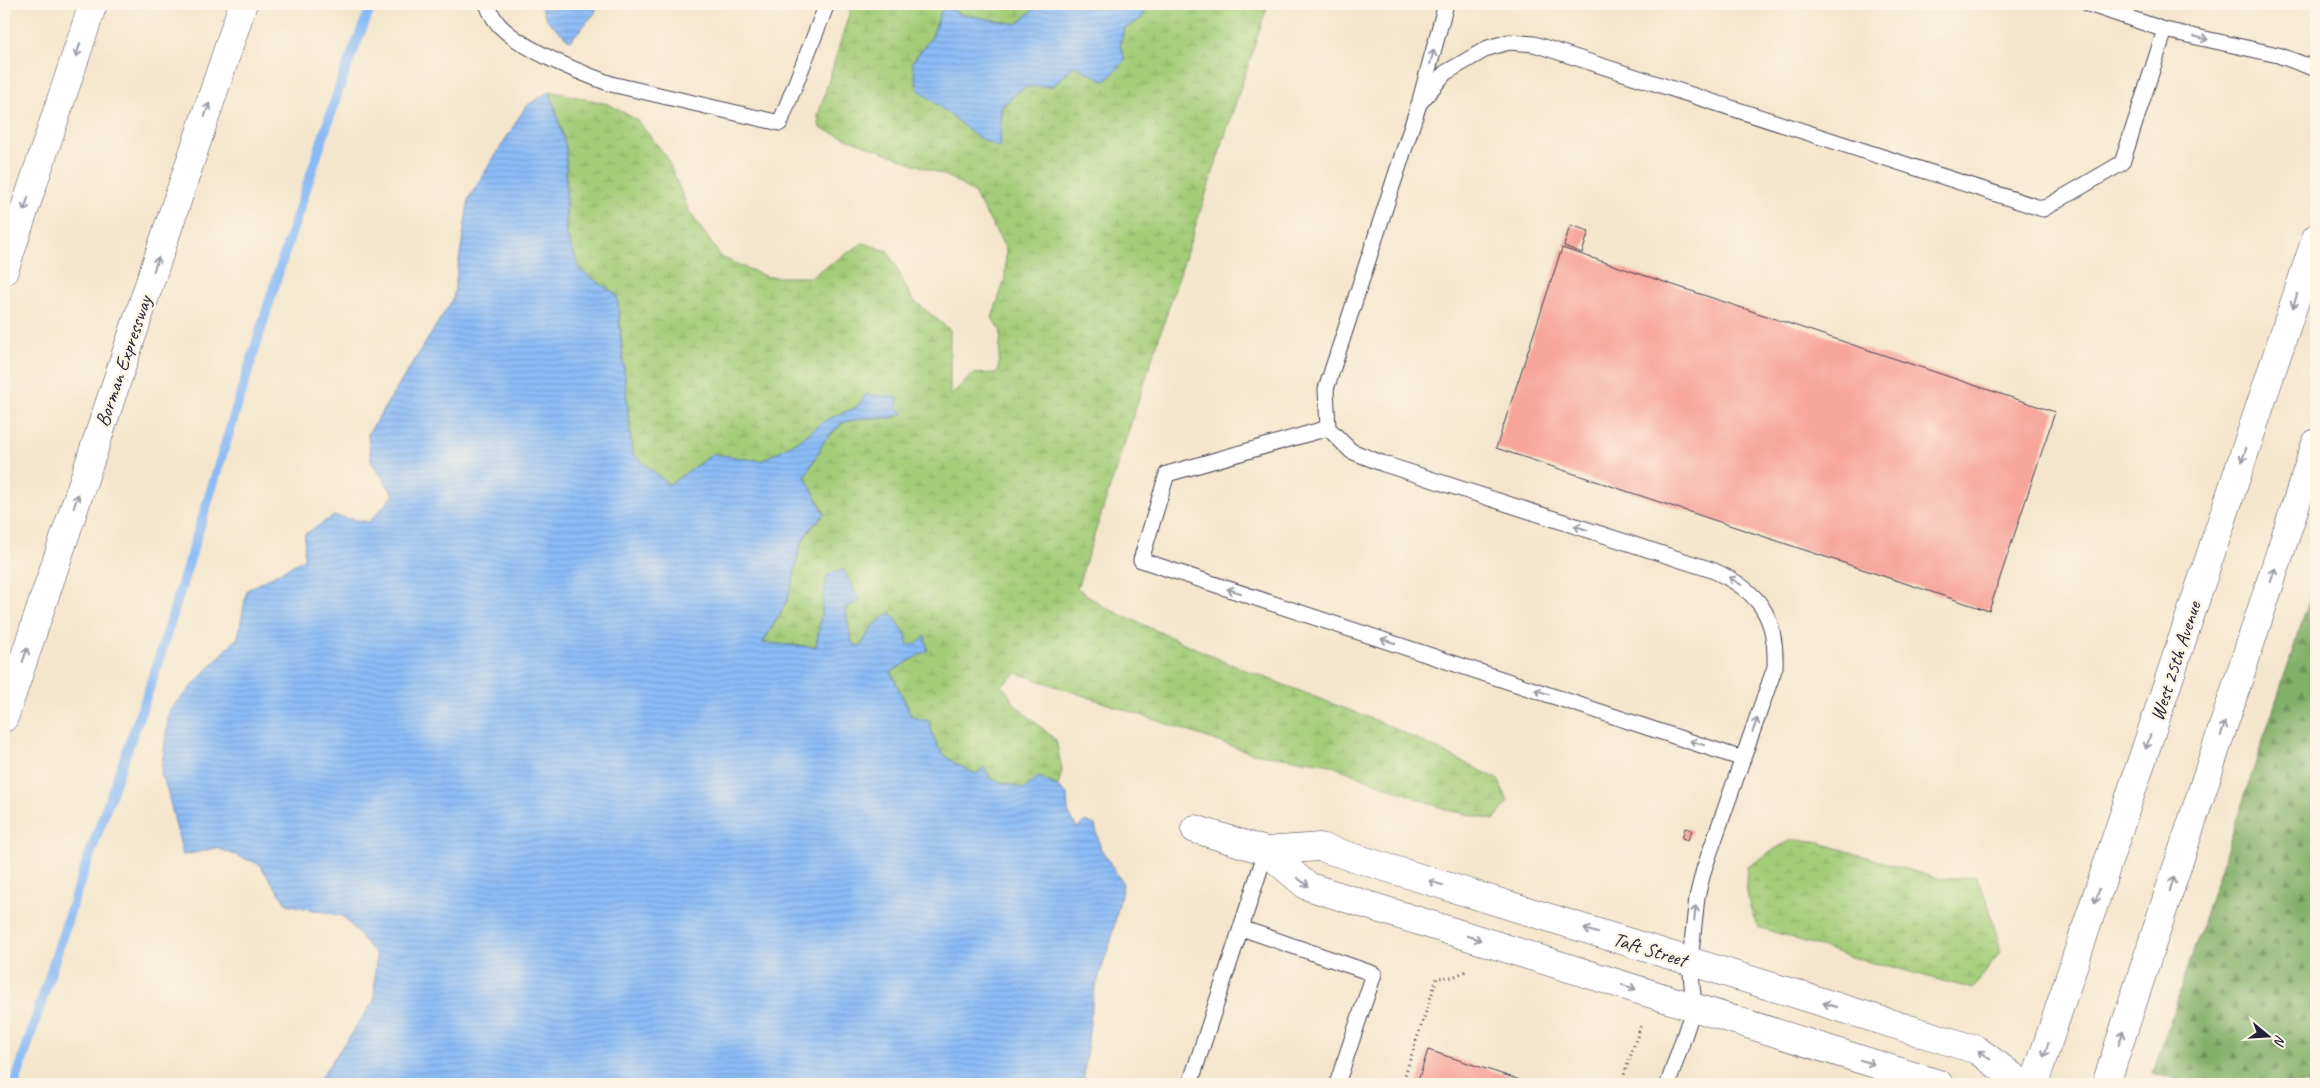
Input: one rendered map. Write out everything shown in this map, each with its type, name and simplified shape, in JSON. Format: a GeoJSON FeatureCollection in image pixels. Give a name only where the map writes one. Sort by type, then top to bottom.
{"type":"FeatureCollection","features":[{"type":"Feature","properties":{"kind":"main road"},"geometry":{"type":"LineString","coordinates":[[4,271],[93,4]]}},
{"type":"Feature","properties":{"kind":"main road","name":"Borman Expressway"},"geometry":{"type":"LineString","coordinates":[[4,718],[243,4]]}},
{"type":"Feature","properties":{"kind":"main road","name":"West 25th Avenue"},"geometry":{"type":"LineString","coordinates":[[2034,1084],[2316,238]]}},
{"type":"Feature","properties":{"kind":"main road"},"geometry":{"type":"LineString","coordinates":[[2106,1084],[2316,443]]}},
{"type":"Feature","properties":{"kind":"main road","name":"Taft Street"},"geometry":{"type":"LineString","coordinates":[[1195,829],[1266,851],[1320,847],[1977,1050],[2023,1084]]}},
{"type":"Feature","properties":{"kind":"main road","name":"Taft Street"},"geometry":{"type":"LineString","coordinates":[[1266,851],[1307,886],[1939,1084]]}},
{"type":"Feature","properties":{"kind":"lane"},"geometry":{"type":"LineString","coordinates":[[487,4],[499,26],[513,38],[594,78],[611,84],[780,123],[827,4]]}},
{"type":"Feature","properties":{"kind":"lane"},"geometry":{"type":"LineString","coordinates":[[1446,4],[1419,104],[1326,389],[1328,428],[1351,451],[1712,570],[1734,580],[1752,593],[1764,611],[1772,629],[1776,648],[1775,667],[1697,897],[1690,962],[1694,1007],[1668,1084]]}},
{"type":"Feature","properties":{"kind":"lane"},"geometry":{"type":"LineString","coordinates":[[2088,4],[2165,30],[2278,55],[2316,69]]}},
{"type":"Feature","properties":{"kind":"lane"},"geometry":{"type":"LineString","coordinates":[[1419,104],[1445,73],[1488,48],[1509,42],[1534,44],[2043,209],[2122,163],[2165,30]]}},
{"type":"Feature","properties":{"kind":"lane"},"geometry":{"type":"LineString","coordinates":[[1328,428],[1167,474],[1141,560],[1743,759]]}},
{"type":"Feature","properties":{"kind":"lane"},"geometry":{"type":"LineString","coordinates":[[1190,1084],[1266,851]]}},
{"type":"Feature","properties":{"kind":"lane"},"geometry":{"type":"LineString","coordinates":[[1241,928],[1374,974],[1338,1084]]}},
{"type":"Feature","properties":{"kind":"path"},"geometry":{"type":"LineString","coordinates":[[1402,1084],[1437,978],[1453,977],[1472,969]]}},
{"type":"Feature","properties":{"kind":"path"},"geometry":{"type":"LineString","coordinates":[[1621,1084],[1641,1020]]}},
{"type":"Feature","properties":{"kind":"green space"},"geometry":{"type":"Polygon","coordinates":[[[852,4],[1040,4],[1017,24],[959,14],[943,6],[932,37],[912,62],[1000,148],[1001,108],[1024,87],[1053,86],[1074,66],[1120,44],[1124,29],[1142,18],[1147,4],[1268,4],[1077,588],[1104,607],[1228,663],[1390,726],[1498,779],[1508,802],[1494,820],[1448,810],[1325,763],[1252,753],[1017,673],[1002,685],[1016,706],[1056,740],[1062,770],[1058,786],[1039,777],[1024,789],[991,779],[984,767],[976,774],[950,760],[939,749],[929,721],[912,717],[891,672],[927,650],[925,636],[917,644],[908,646],[874,625],[860,647],[851,643],[845,608],[860,601],[821,616],[816,647],[763,643],[787,600],[802,543],[814,525],[825,514],[805,477],[825,440],[844,422],[865,418],[892,418],[903,413],[897,407],[866,394],[857,407],[826,420],[800,440],[761,461],[713,454],[669,485],[632,453],[617,295],[580,270],[566,233],[566,147],[550,91],[608,104],[637,120],[666,156],[689,211],[721,257],[767,277],[810,277],[863,243],[888,251],[912,299],[950,330],[950,396],[973,374],[998,373],[1001,331],[992,318],[1005,279],[1006,249],[974,193],[949,177],[820,128],[818,116],[852,4]]]}},
{"type":"Feature","properties":{"kind":"green space"},"geometry":{"type":"Polygon","coordinates":[[[2316,580],[2316,1084],[2190,1084],[2153,1073],[2316,580]]]}},
{"type":"Feature","properties":{"kind":"green space"},"geometry":{"type":"Polygon","coordinates":[[[1793,840],[1814,841],[1939,879],[1975,876],[1986,897],[2001,951],[1973,989],[1881,964],[1870,963],[1758,927],[1748,898],[1746,883],[1747,867],[1793,840]]]}},
{"type":"Feature","properties":{"kind":"water"},"geometry":{"type":"Polygon","coordinates":[[[539,4],[598,4],[595,13],[570,41],[548,21],[539,4]]]}},
{"type":"Feature","properties":{"kind":"water"},"geometry":{"type":"Polygon","coordinates":[[[1040,4],[1147,4],[1142,18],[1124,29],[1120,44],[1125,60],[1106,81],[1074,66],[1053,86],[1024,87],[1001,107],[1000,148],[977,137],[918,89],[912,62],[932,37],[943,5],[959,14],[1017,24],[1040,4]]]}},
{"type":"Feature","properties":{"kind":"water"},"geometry":{"type":"Polygon","coordinates":[[[550,91],[566,147],[566,233],[580,270],[617,295],[632,453],[669,485],[713,454],[761,461],[800,440],[826,420],[857,407],[866,394],[898,398],[897,407],[904,413],[892,418],[865,418],[843,422],[825,440],[805,477],[825,514],[814,524],[802,542],[787,600],[763,643],[816,647],[827,576],[843,569],[860,601],[845,608],[852,643],[860,647],[874,625],[890,612],[906,634],[908,645],[917,644],[925,636],[928,650],[891,672],[912,717],[929,721],[939,749],[944,755],[976,774],[984,767],[991,779],[1024,789],[1039,777],[1058,787],[1067,795],[1068,812],[1077,828],[1086,821],[1095,825],[1100,847],[1123,884],[1111,940],[1093,995],[1083,1084],[316,1084],[374,1001],[376,955],[343,916],[287,904],[259,864],[217,848],[183,855],[167,789],[161,774],[169,711],[238,637],[247,590],[304,559],[305,534],[334,516],[369,522],[394,495],[371,461],[368,434],[453,299],[469,198],[526,106],[550,91]]]}},
{"type":"Feature","properties":{"kind":"building"},"geometry":{"type":"Polygon","coordinates":[[[1570,225],[1589,231],[1582,253],[1564,246],[1570,225]]]}},
{"type":"Feature","properties":{"kind":"building"},"geometry":{"type":"Polygon","coordinates":[[[1562,248],[2055,412],[1989,611],[1496,448],[1562,248]]]}},
{"type":"Feature","properties":{"kind":"building"},"geometry":{"type":"Polygon","coordinates":[[[1685,828],[1692,830],[1688,840],[1682,838],[1685,828]]]}},
{"type":"Feature","properties":{"kind":"building"},"geometry":{"type":"Polygon","coordinates":[[[1428,1050],[1520,1080],[1519,1084],[1417,1084],[1428,1050]]]}},
{"type":"Feature","properties":{"kind":"waterway"},"geometry":{"type":"LineString","coordinates":[[15,1084],[76,893],[153,678],[282,261],[345,71],[372,4]]}}]}
